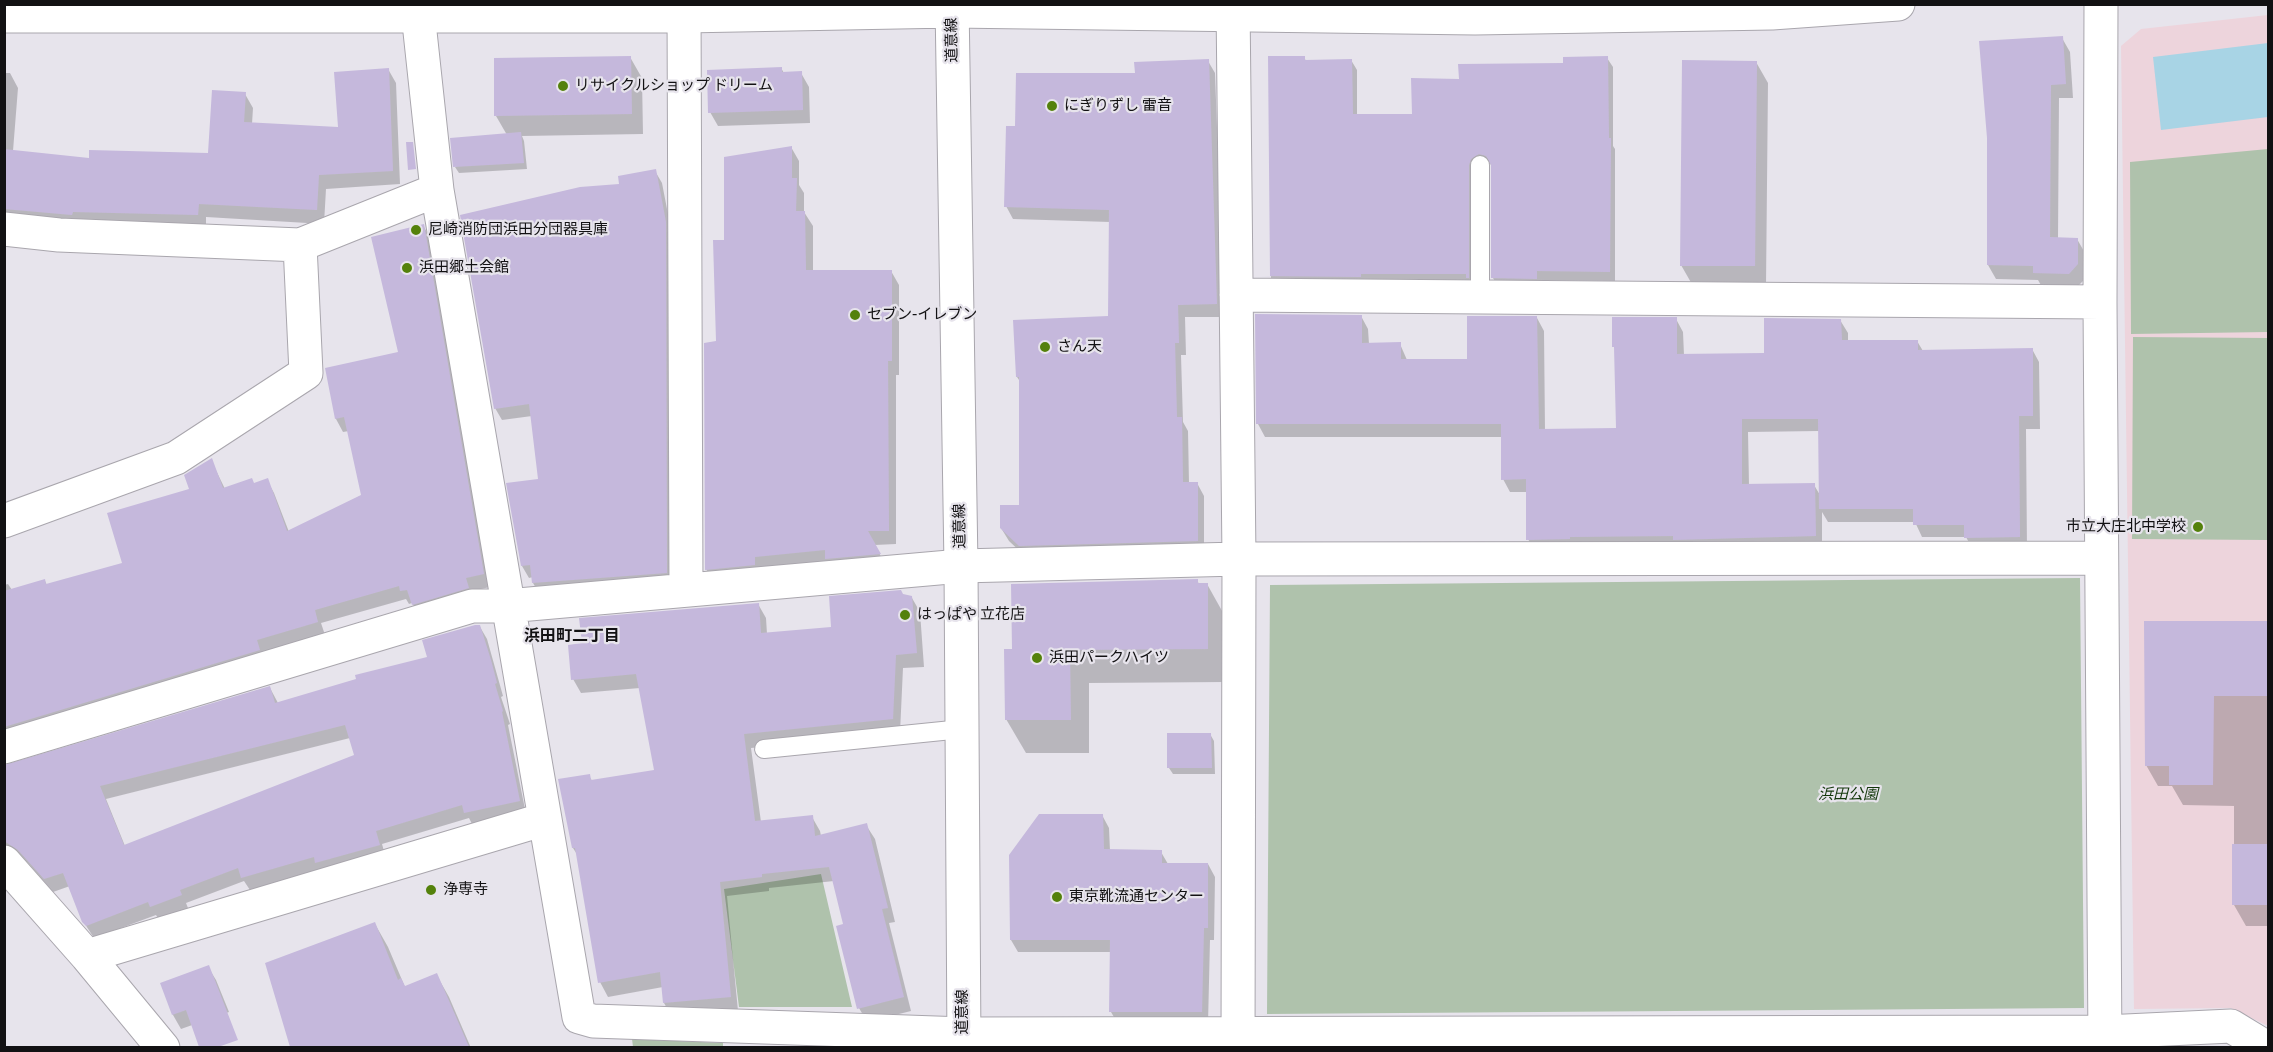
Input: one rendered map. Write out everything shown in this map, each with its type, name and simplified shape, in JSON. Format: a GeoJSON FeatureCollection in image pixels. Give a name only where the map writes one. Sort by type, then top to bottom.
{"type":"FeatureCollection","features":[{"type":"Feature","properties":{"kind":"street"},"geometry":{"type":"LineString","coordinates":[[4,16],[952,8],[1233,10],[1475,18],[1772,13],[1898,4]]}},
{"type":"Feature","properties":{"kind":"street"},"geometry":{"type":"LineString","coordinates":[[2101,4],[2100,302],[2105,1040]]}},
{"type":"Feature","properties":{"kind":"street","name":"道意線"},"geometry":{"type":"LineString","coordinates":[[952,8],[961,566],[964,1040]]}},
{"type":"Feature","properties":{"kind":"street"},"geometry":{"type":"LineString","coordinates":[[685,10],[686,590]]}},
{"type":"Feature","properties":{"kind":"street"},"geometry":{"type":"LineString","coordinates":[[1233,10],[1239,559],[1238,1040]]}},
{"type":"Feature","properties":{"kind":"street"},"geometry":{"type":"LineString","coordinates":[[417,11],[437,190],[579,1017],[593,1021],[964,1040],[2105,1040],[2231,1026],[2267,1047]]}},
{"type":"Feature","properties":{"kind":"street"},"geometry":{"type":"LineString","coordinates":[[4,229],[58,235],[300,245],[437,190]]}},
{"type":"Feature","properties":{"kind":"street"},"geometry":{"type":"LineString","coordinates":[[4,521],[176,458],[306,373],[300,245]]}},
{"type":"Feature","properties":{"kind":"street"},"geometry":{"type":"LineString","coordinates":[[1236,295],[2100,302]]}},
{"type":"Feature","properties":{"kind":"street"},"geometry":{"type":"LineString","coordinates":[[4,747],[472,606],[507,606],[961,566],[1239,559],[2102,558]]}},
{"type":"Feature","properties":{"kind":"street"},"geometry":{"type":"LineString","coordinates":[[87,956],[544,819]]}},
{"type":"Feature","properties":{"kind":"street"},"geometry":{"type":"LineString","coordinates":[[4,862],[163,1047]]}},
{"type":"Feature","properties":{"kind":"lane"},"geometry":{"type":"LineString","coordinates":[[1480,165],[1480,297]]}},
{"type":"Feature","properties":{"kind":"lane"},"geometry":{"type":"LineString","coordinates":[[764,749],[962,729]]}},
{"type":"Feature","properties":{"kind":"shaded area","name":"市立大庄北中学校"},"geometry":{"type":"Polygon","coordinates":[[[2268,15],[2268,1026],[2231,1008],[2134,1009],[2121,46],[2141,29],[2268,15]]]}},
{"type":"Feature","properties":{"kind":"green space"},"geometry":{"type":"Polygon","coordinates":[[[2268,149],[2268,332],[2131,334],[2130,162],[2268,149]]]}},
{"type":"Feature","properties":{"kind":"green space"},"geometry":{"type":"Polygon","coordinates":[[[2133,337],[2268,338],[2268,540],[2132,539],[2133,337]]]}},
{"type":"Feature","properties":{"kind":"green space","name":"浜田公園"},"geometry":{"type":"Polygon","coordinates":[[[2080,578],[2084,1008],[1267,1014],[1270,585],[2080,578]]]}},
{"type":"Feature","properties":{"kind":"green space"},"geometry":{"type":"Polygon","coordinates":[[[821,874],[852,1007],[739,1007],[724,889],[821,874]]]}},
{"type":"Feature","properties":{"kind":"green space"},"geometry":{"type":"Polygon","coordinates":[[[632,1039],[723,1043],[723,1047],[633,1047],[632,1039]]]}},
{"type":"Feature","properties":{"kind":"water"},"geometry":{"type":"Polygon","coordinates":[[[2268,43],[2268,117],[2161,130],[2153,57],[2268,43]]]}},
{"type":"Feature","properties":{"kind":"building"},"geometry":{"type":"Polygon","coordinates":[[[2063,36],[2066,84],[2051,85],[2050,237],[2078,238],[2078,264],[2069,274],[2033,273],[2033,266],[1987,265],[1987,138],[1979,41],[2063,36]]]}},
{"type":"Feature","properties":{"kind":"building","name":"リサイクルショップ ドリーム"},"geometry":{"type":"Polygon","coordinates":[[[631,56],[632,114],[494,116],[494,58],[631,56]]]}},
{"type":"Feature","properties":{"kind":"building"},"geometry":{"type":"Polygon","coordinates":[[[1268,56],[1305,56],[1305,60],[1352,59],[1353,114],[1412,114],[1411,78],[1459,79],[1458,64],[1563,63],[1563,57],[1608,56],[1609,138],[1611,138],[1610,272],[1537,271],[1537,279],[1491,278],[1491,165],[1486,156],[1479,154],[1471,159],[1469,165],[1469,278],[1466,278],[1466,274],[1361,274],[1361,277],[1259,276],[1270,276],[1268,56]]]}},
{"type":"Feature","properties":{"kind":"building"},"geometry":{"type":"Polygon","coordinates":[[[1209,59],[1217,304],[1178,305],[1179,343],[1175,343],[1177,417],[1182,417],[1183,482],[1198,482],[1198,541],[1019,546],[1000,528],[1000,505],[1019,505],[1019,377],[1016,377],[1013,320],[1108,316],[1109,210],[1004,207],[1006,126],[1015,126],[1016,73],[1135,73],[1134,62],[1209,59]]]}},
{"type":"Feature","properties":{"kind":"building"},"geometry":{"type":"Polygon","coordinates":[[[1682,60],[1757,61],[1755,266],[1680,266],[1682,60]]]}},
{"type":"Feature","properties":{"kind":"building"},"geometry":{"type":"Polygon","coordinates":[[[782,67],[782,72],[802,71],[803,110],[708,113],[707,70],[782,67]]]}},
{"type":"Feature","properties":{"kind":"building"},"geometry":{"type":"Polygon","coordinates":[[[389,68],[393,171],[319,175],[317,210],[199,204],[198,215],[73,212],[72,215],[4,209],[4,149],[89,158],[89,150],[208,153],[212,90],[246,92],[244,122],[338,127],[334,72],[389,68]]]}},
{"type":"Feature","properties":{"kind":"building"},"geometry":{"type":"Polygon","coordinates":[[[521,132],[524,163],[453,167],[450,138],[521,132]]]}},
{"type":"Feature","properties":{"kind":"building"},"geometry":{"type":"Polygon","coordinates":[[[406,142],[413,142],[416,169],[408,170],[406,142]]]}},
{"type":"Feature","properties":{"kind":"building"},"geometry":{"type":"Polygon","coordinates":[[[792,146],[792,178],[797,178],[796,211],[805,211],[806,270],[892,270],[892,361],[888,361],[889,531],[868,531],[881,554],[825,559],[825,550],[755,557],[755,565],[705,570],[704,343],[716,341],[713,240],[724,240],[724,157],[792,146]]]}},
{"type":"Feature","properties":{"kind":"building"},"geometry":{"type":"Polygon","coordinates":[[[656,169],[666,222],[667,573],[532,583],[530,565],[521,566],[506,483],[538,479],[529,404],[494,409],[460,215],[580,187],[619,184],[618,176],[656,169]]]}},
{"type":"Feature","properties":{"kind":"building"},"geometry":{"type":"Polygon","coordinates":[[[424,224],[484,574],[466,578],[469,588],[412,605],[407,590],[400,591],[399,586],[315,610],[318,622],[257,640],[260,650],[4,727],[4,591],[45,579],[46,584],[122,563],[107,513],[189,489],[184,475],[212,458],[223,488],[252,478],[254,483],[268,478],[287,531],[361,495],[344,417],[335,419],[325,368],[398,352],[371,237],[424,224]]]}},
{"type":"Feature","properties":{"kind":"building"},"geometry":{"type":"Polygon","coordinates":[[[1255,314],[1362,315],[1362,343],[1401,342],[1401,359],[1467,359],[1467,316],[1537,316],[1539,429],[1616,428],[1612,317],[1677,317],[1677,354],[1764,353],[1764,318],[1841,319],[1842,340],[1918,340],[1918,350],[2033,348],[2033,416],[2019,416],[2020,537],[1964,538],[1964,525],[1913,525],[1913,509],[1819,509],[1818,419],[1742,419],[1742,484],[1815,483],[1816,536],[1673,540],[1673,536],[1570,537],[1570,539],[1526,540],[1526,479],[1501,480],[1501,424],[1256,424],[1255,314]]]}},
{"type":"Feature","properties":{"kind":"building","name":"浜田パークハイツ"},"geometry":{"type":"Polygon","coordinates":[[[1198,579],[1198,583],[1208,583],[1208,649],[1070,650],[1071,720],[1005,720],[1004,649],[1012,649],[1011,584],[1198,579]]]}},
{"type":"Feature","properties":{"kind":"building"},"geometry":{"type":"Polygon","coordinates":[[[901,590],[903,594],[912,596],[917,653],[896,655],[893,719],[744,734],[755,821],[813,815],[815,836],[867,823],[888,908],[882,909],[904,997],[857,1009],[836,926],[843,924],[829,867],[762,874],[762,877],[720,882],[731,997],[663,1003],[660,972],[598,983],[575,848],[572,848],[558,779],[590,774],[591,780],[654,770],[636,674],[571,680],[568,645],[582,643],[579,618],[759,603],[761,633],[831,627],[829,596],[901,590]]]}},
{"type":"Feature","properties":{"kind":"building"},"geometry":{"type":"Polygon","coordinates":[[[2144,621],[2268,621],[2268,696],[2214,696],[2213,785],[2169,785],[2169,766],[2145,766],[2144,621]]]}},
{"type":"Feature","properties":{"kind":"building"},"geometry":{"type":"Polygon","coordinates":[[[480,625],[497,683],[495,684],[503,711],[520,801],[464,813],[462,805],[376,831],[380,845],[315,863],[314,857],[241,878],[238,868],[180,890],[182,895],[150,907],[148,902],[86,926],[82,922],[63,873],[44,879],[18,850],[4,841],[4,765],[270,686],[275,703],[356,679],[355,675],[427,657],[422,640],[480,625]],[[345,725],[100,786],[124,845],[354,755],[345,725]]]}},
{"type":"Feature","properties":{"kind":"building"},"geometry":{"type":"Polygon","coordinates":[[[1167,733],[1211,733],[1212,768],[1167,768],[1167,733]]]}},
{"type":"Feature","properties":{"kind":"building"},"geometry":{"type":"Polygon","coordinates":[[[1039,814],[1103,814],[1104,849],[1162,850],[1162,863],[1208,863],[1208,928],[1204,928],[1202,1012],[1109,1012],[1110,940],[1010,940],[1009,855],[1039,814]]]}},
{"type":"Feature","properties":{"kind":"building"},"geometry":{"type":"Polygon","coordinates":[[[2232,844],[2268,844],[2268,905],[2232,905],[2232,844]]]}},
{"type":"Feature","properties":{"kind":"building"},"geometry":{"type":"Polygon","coordinates":[[[375,922],[398,980],[401,978],[405,986],[437,973],[469,1047],[290,1047],[265,963],[375,922]]]}},
{"type":"Feature","properties":{"kind":"building"},"geometry":{"type":"Polygon","coordinates":[[[209,965],[238,1040],[218,1047],[199,1047],[186,1010],[172,1015],[160,983],[209,965]]]}},
{"type":"Feature","properties":{"kind":"place","name":"リサイクルショップ ドリーム"},"geometry":{"type":"Point","coordinates":[563,86]}},
{"type":"Feature","properties":{"kind":"place","name":"にぎりずし 雷音"},"geometry":{"type":"Point","coordinates":[1052,106]}},
{"type":"Feature","properties":{"kind":"place","name":"尼崎消防団浜田分団器具庫"},"geometry":{"type":"Point","coordinates":[416,230]}},
{"type":"Feature","properties":{"kind":"place","name":"浜田郷土会館"},"geometry":{"type":"Point","coordinates":[407,268]}},
{"type":"Feature","properties":{"kind":"place","name":"セブン-イレブン"},"geometry":{"type":"Point","coordinates":[855,315]}},
{"type":"Feature","properties":{"kind":"place","name":"さん天"},"geometry":{"type":"Point","coordinates":[1045,347]}},
{"type":"Feature","properties":{"kind":"place","name":"市立大庄北中学校"},"geometry":{"type":"Point","coordinates":[2198,527]}},
{"type":"Feature","properties":{"kind":"place","name":"はっぱや 立花店"},"geometry":{"type":"Point","coordinates":[905,615]}},
{"type":"Feature","properties":{"kind":"place","name":"浜田パークハイツ"},"geometry":{"type":"Point","coordinates":[1037,658]}},
{"type":"Feature","properties":{"kind":"place","name":"浄専寺"},"geometry":{"type":"Point","coordinates":[431,890]}},
{"type":"Feature","properties":{"kind":"place","name":"東京靴流通センター"},"geometry":{"type":"Point","coordinates":[1057,897]}},
{"type":"Feature","properties":{"kind":"district","name":"浜田町二丁目"},"geometry":{"type":"Point","coordinates":[572,636]}}]}
